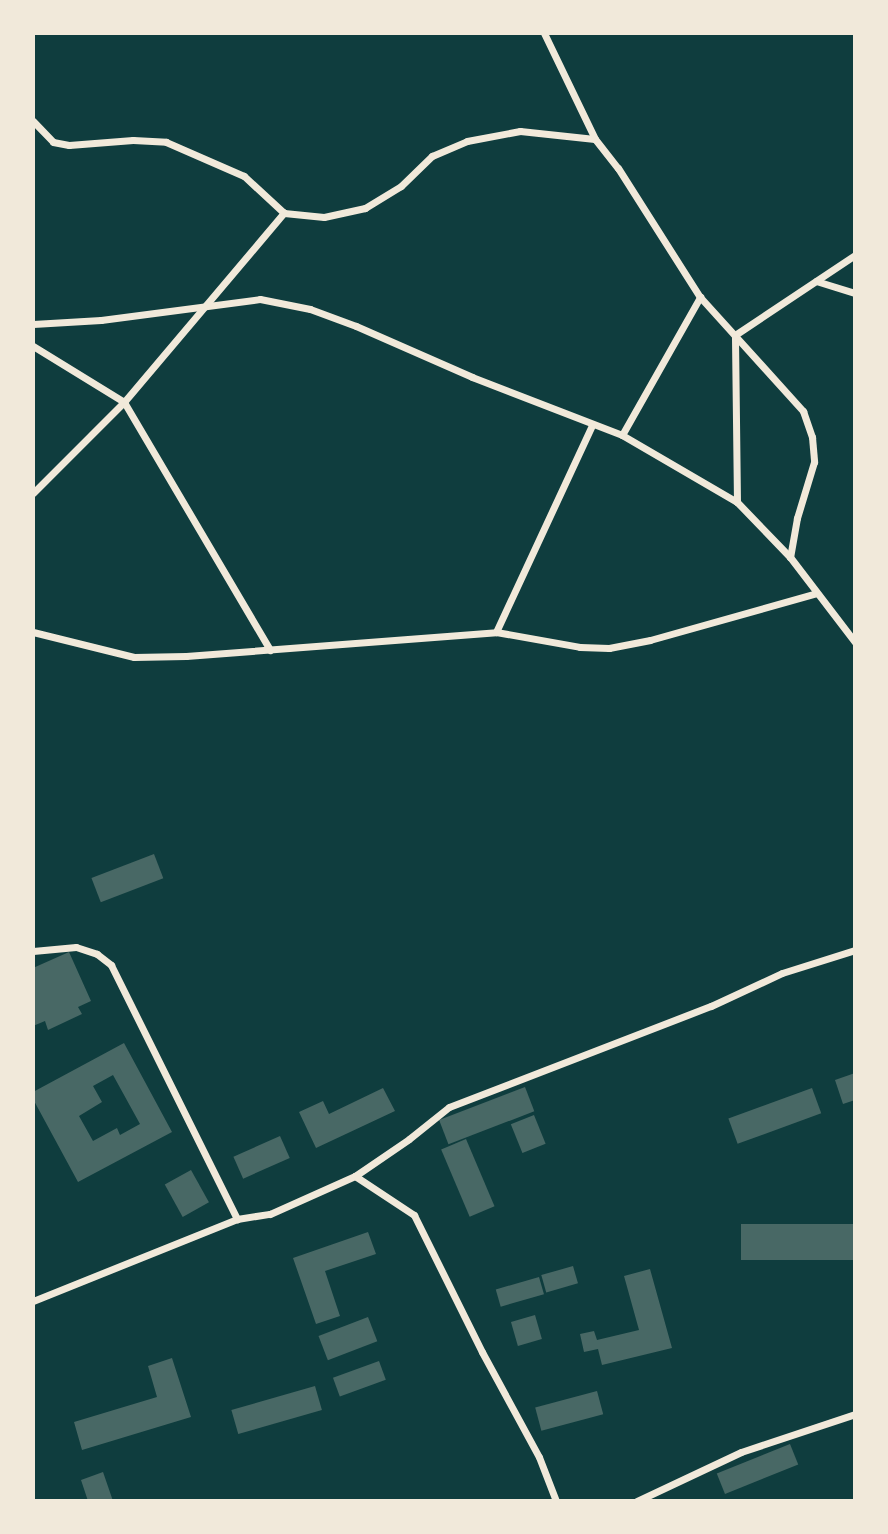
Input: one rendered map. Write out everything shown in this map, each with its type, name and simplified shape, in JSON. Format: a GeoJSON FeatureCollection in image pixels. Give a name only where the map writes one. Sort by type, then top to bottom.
{"type":"FeatureCollection","features":[{"type":"Feature","properties":{"kind":"street"},"geometry":{"type":"LineString","coordinates":[[544,33],[595,139],[618,168],[700,298],[803,411],[812,437],[814,462],[797,518],[790,557]]}},
{"type":"Feature","properties":{"kind":"street"},"geometry":{"type":"LineString","coordinates":[[33,121],[53,142],[69,145],[133,140],[166,142],[244,176],[284,213],[324,217],[365,208],[401,186],[432,156],[467,141],[520,131],[595,139]]}},
{"type":"Feature","properties":{"kind":"street"},"geometry":{"type":"LineString","coordinates":[[33,493],[124,402],[284,213]]}},
{"type":"Feature","properties":{"kind":"street"},"geometry":{"type":"LineString","coordinates":[[735,335],[855,255]]}},
{"type":"Feature","properties":{"kind":"street"},"geometry":{"type":"LineString","coordinates":[[816,281],[855,293]]}},
{"type":"Feature","properties":{"kind":"street"},"geometry":{"type":"LineString","coordinates":[[622,435],[700,298]]}},
{"type":"Feature","properties":{"kind":"street"},"geometry":{"type":"LineString","coordinates":[[33,324],[101,320],[260,299],[310,309],[622,435],[737,502],[790,557],[855,642]]}},
{"type":"Feature","properties":{"kind":"street"},"geometry":{"type":"LineString","coordinates":[[735,335],[737,502]]}},
{"type":"Feature","properties":{"kind":"street"},"geometry":{"type":"LineString","coordinates":[[33,346],[124,402],[270,650]]}},
{"type":"Feature","properties":{"kind":"street"},"geometry":{"type":"LineString","coordinates":[[496,632],[592,425]]}},
{"type":"Feature","properties":{"kind":"street"},"geometry":{"type":"LineString","coordinates":[[33,632],[134,657],[270,650],[496,632],[580,647],[609,648],[650,640],[817,593]]}},
{"type":"Feature","properties":{"kind":"street"},"geometry":{"type":"LineString","coordinates":[[33,951],[76,947],[97,954],[111,965],[237,1219]]}},
{"type":"Feature","properties":{"kind":"street"},"geometry":{"type":"LineString","coordinates":[[33,1301],[237,1219],[270,1214],[355,1176],[410,1139],[449,1107],[711,1006],[782,973],[855,950]]}},
{"type":"Feature","properties":{"kind":"street"},"geometry":{"type":"LineString","coordinates":[[355,1176],[414,1214],[482,1352],[539,1457],[556,1501]]}},
{"type":"Feature","properties":{"kind":"street"},"geometry":{"type":"LineString","coordinates":[[636,1501],[741,1452],[855,1413]]}},
{"type":"Feature","properties":{"kind":"building"},"geometry":{"type":"Polygon","coordinates":[[[154,854],[163,878],[101,902],[91,878],[154,854]]]}},
{"type":"Feature","properties":{"kind":"building"},"geometry":{"type":"Polygon","coordinates":[[[69,952],[91,1001],[78,1007],[82,1014],[48,1030],[45,1021],[33,1026],[33,968],[69,952]]]}},
{"type":"Feature","properties":{"kind":"building"},"geometry":{"type":"Polygon","coordinates":[[[124,1043],[172,1132],[78,1182],[33,1099],[33,1092],[124,1043]],[[113,1075],[93,1086],[102,1102],[79,1116],[93,1141],[117,1128],[120,1135],[140,1124],[113,1075]]]}},
{"type":"Feature","properties":{"kind":"building"},"geometry":{"type":"Polygon","coordinates":[[[855,1073],[855,1100],[843,1104],[835,1080],[855,1073]]]}},
{"type":"Feature","properties":{"kind":"building"},"geometry":{"type":"Polygon","coordinates":[[[525,1087],[534,1111],[448,1144],[439,1120],[525,1087]]]}},
{"type":"Feature","properties":{"kind":"building"},"geometry":{"type":"Polygon","coordinates":[[[383,1088],[395,1111],[316,1148],[299,1112],[323,1101],[329,1114],[383,1088]]]}},
{"type":"Feature","properties":{"kind":"building"},"geometry":{"type":"Polygon","coordinates":[[[812,1088],[821,1113],[738,1144],[728,1118],[812,1088]]]}},
{"type":"Feature","properties":{"kind":"building"},"geometry":{"type":"Polygon","coordinates":[[[534,1115],[546,1144],[522,1153],[511,1124],[534,1115]]]}},
{"type":"Feature","properties":{"kind":"building"},"geometry":{"type":"Polygon","coordinates":[[[280,1136],[290,1158],[243,1179],[233,1157],[280,1136]]]}},
{"type":"Feature","properties":{"kind":"building"},"geometry":{"type":"Polygon","coordinates":[[[466,1139],[495,1206],[470,1217],[441,1150],[466,1139]]]}},
{"type":"Feature","properties":{"kind":"building"},"geometry":{"type":"Polygon","coordinates":[[[191,1170],[209,1202],[183,1217],[165,1185],[191,1170]]]}},
{"type":"Feature","properties":{"kind":"building"},"geometry":{"type":"Polygon","coordinates":[[[741,1224],[855,1224],[855,1260],[741,1260],[741,1224]]]}},
{"type":"Feature","properties":{"kind":"building"},"geometry":{"type":"Polygon","coordinates":[[[368,1232],[376,1254],[325,1271],[340,1316],[316,1324],[293,1258],[368,1232]]]}},
{"type":"Feature","properties":{"kind":"building"},"geometry":{"type":"Polygon","coordinates":[[[573,1266],[578,1283],[546,1292],[541,1275],[573,1266]]]}},
{"type":"Feature","properties":{"kind":"building"},"geometry":{"type":"Polygon","coordinates":[[[650,1269],[672,1348],[602,1365],[598,1349],[584,1352],[580,1334],[594,1331],[597,1340],[639,1330],[624,1276],[650,1269]]]}},
{"type":"Feature","properties":{"kind":"building"},"geometry":{"type":"Polygon","coordinates":[[[539,1277],[544,1294],[501,1307],[496,1289],[539,1277]]]}},
{"type":"Feature","properties":{"kind":"building"},"geometry":{"type":"Polygon","coordinates":[[[535,1315],[542,1339],[518,1346],[511,1322],[535,1315]]]}},
{"type":"Feature","properties":{"kind":"building"},"geometry":{"type":"Polygon","coordinates":[[[368,1317],[377,1341],[328,1360],[319,1336],[368,1317]]]}},
{"type":"Feature","properties":{"kind":"building"},"geometry":{"type":"Polygon","coordinates":[[[172,1358],[191,1417],[82,1450],[74,1422],[157,1397],[148,1366],[172,1358]]]}},
{"type":"Feature","properties":{"kind":"building"},"geometry":{"type":"Polygon","coordinates":[[[379,1361],[386,1380],[340,1397],[333,1378],[379,1361]]]}},
{"type":"Feature","properties":{"kind":"building"},"geometry":{"type":"Polygon","coordinates":[[[315,1386],[322,1410],[238,1434],[231,1410],[315,1386]]]}},
{"type":"Feature","properties":{"kind":"building"},"geometry":{"type":"Polygon","coordinates":[[[597,1391],[603,1414],[541,1431],[535,1408],[597,1391]]]}},
{"type":"Feature","properties":{"kind":"building"},"geometry":{"type":"Polygon","coordinates":[[[790,1444],[798,1464],[725,1494],[717,1474],[790,1444]]]}},
{"type":"Feature","properties":{"kind":"building"},"geometry":{"type":"Polygon","coordinates":[[[103,1472],[113,1501],[88,1501],[81,1480],[103,1472]]]}}]}
